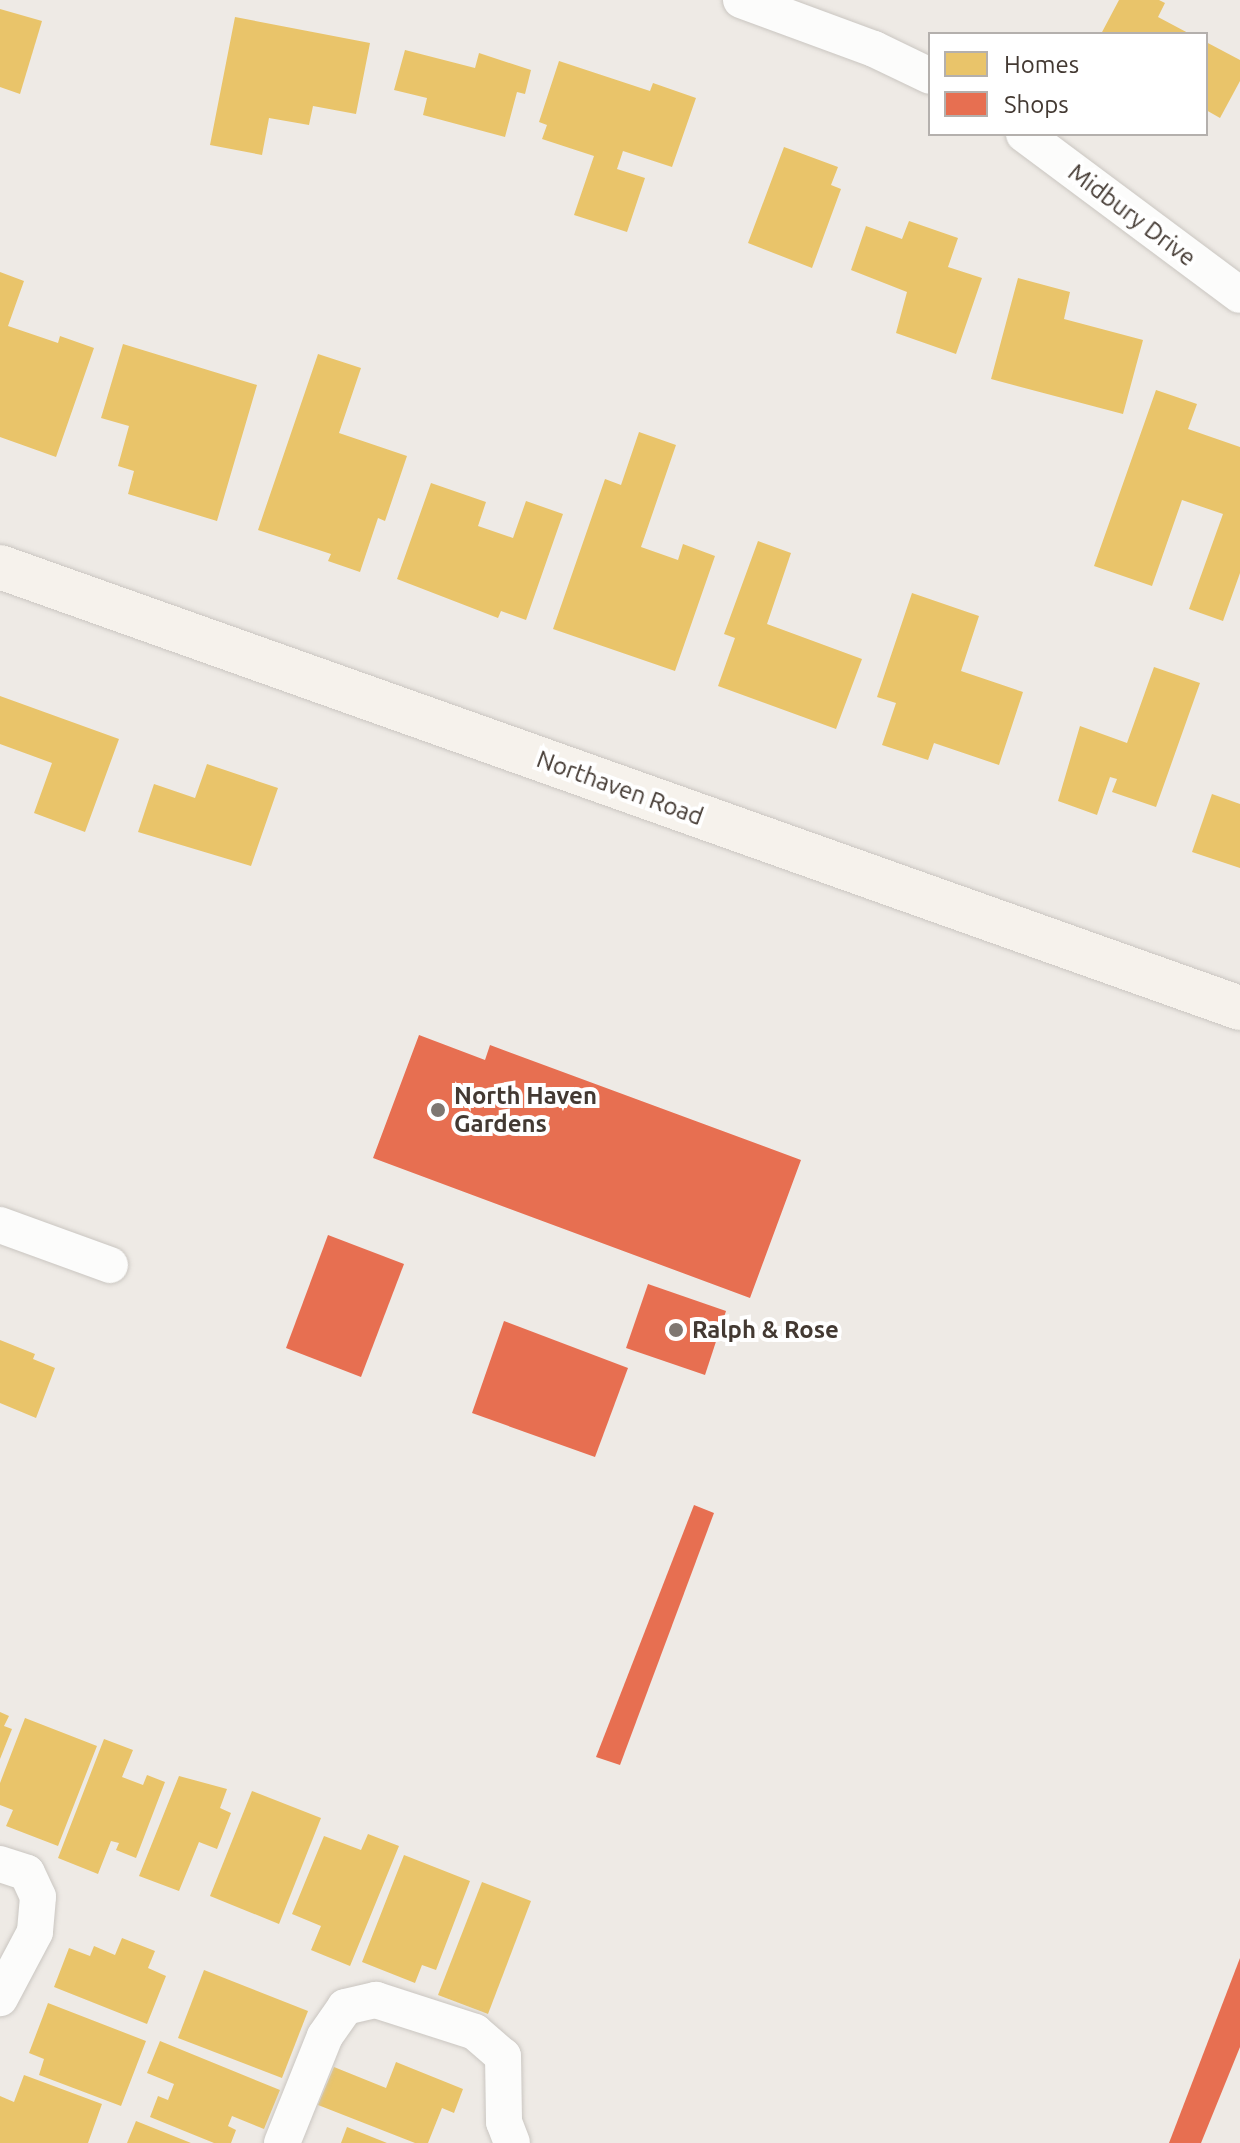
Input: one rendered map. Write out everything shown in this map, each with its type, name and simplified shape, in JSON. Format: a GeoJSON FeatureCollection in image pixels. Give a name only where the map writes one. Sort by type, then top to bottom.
{"type":"FeatureCollection","features":[{"type":"Feature","properties":{"kind":"street"},"geometry":{"type":"LineString","coordinates":[[741,0],[874,49],[928,75]]}},
{"type":"Feature","properties":{"kind":"street","name":"Midbury Drive"},"geometry":{"type":"LineString","coordinates":[[1027,136],[1240,295]]}},
{"type":"Feature","properties":{"kind":"street","name":"Northaven Road"},"geometry":{"type":"LineString","coordinates":[[0,567],[1240,1008]]}},
{"type":"Feature","properties":{"kind":"street"},"geometry":{"type":"LineString","coordinates":[[0,1225],[110,1265]]}},
{"type":"Feature","properties":{"kind":"street"},"geometry":{"type":"LineString","coordinates":[[0,1864],[27,1873],[38,1897],[35,1932],[0,1998]]}},
{"type":"Feature","properties":{"kind":"street"},"geometry":{"type":"LineString","coordinates":[[282,2143],[325,2036],[345,2007],[361,2000],[376,2000],[475,2032],[503,2056],[503,2136]]}},
{"type":"Feature","properties":{"kind":"building: Homes"},"geometry":{"type":"Polygon","coordinates":[[[1119,0],[1159,0],[1165,3],[1158,17],[1186,32],[1102,32],[1119,0]]]}},
{"type":"Feature","properties":{"kind":"building: Homes"},"geometry":{"type":"Polygon","coordinates":[[[0,9],[42,21],[20,94],[0,87],[0,9]]]}},
{"type":"Feature","properties":{"kind":"building: Homes"},"geometry":{"type":"Polygon","coordinates":[[[235,17],[370,43],[356,114],[313,106],[309,125],[269,118],[262,155],[210,145],[235,17]]]}},
{"type":"Feature","properties":{"kind":"building: Homes"},"geometry":{"type":"Polygon","coordinates":[[[1208,43],[1240,60],[1240,81],[1220,118],[1208,111],[1208,43]]]}},
{"type":"Feature","properties":{"kind":"building: Homes"},"geometry":{"type":"Polygon","coordinates":[[[405,50],[475,68],[479,53],[531,70],[525,94],[517,92],[505,137],[423,115],[427,98],[394,90],[405,50]]]}},
{"type":"Feature","properties":{"kind":"building: Homes"},"geometry":{"type":"Polygon","coordinates":[[[559,61],[650,91],[653,83],[696,98],[672,167],[623,151],[617,169],[645,178],[627,232],[574,215],[594,156],[542,139],[547,125],[539,122],[559,61]]]}},
{"type":"Feature","properties":{"kind":"building: Homes"},"geometry":{"type":"Polygon","coordinates":[[[784,147],[838,167],[831,185],[841,189],[812,268],[748,243],[784,147]]]}},
{"type":"Feature","properties":{"kind":"building: Homes"},"geometry":{"type":"Polygon","coordinates":[[[909,221],[958,238],[948,267],[982,278],[956,354],[896,333],[907,292],[851,270],[866,226],[902,239],[909,221]]]}},
{"type":"Feature","properties":{"kind":"building: Homes"},"geometry":{"type":"Polygon","coordinates":[[[0,272],[24,281],[8,326],[58,343],[60,336],[94,348],[56,457],[0,437],[0,272]]]}},
{"type":"Feature","properties":{"kind":"building: Homes"},"geometry":{"type":"Polygon","coordinates":[[[1018,278],[1070,292],[1064,319],[1143,340],[1123,414],[991,379],[1018,278]]]}},
{"type":"Feature","properties":{"kind":"building: Homes"},"geometry":{"type":"Polygon","coordinates":[[[123,344],[257,385],[217,521],[128,494],[134,471],[118,466],[129,426],[101,418],[123,344]]]}},
{"type":"Feature","properties":{"kind":"building: Homes"},"geometry":{"type":"Polygon","coordinates":[[[318,354],[361,368],[339,433],[407,456],[385,521],[378,518],[360,572],[328,561],[331,554],[258,530],[318,354]]]}},
{"type":"Feature","properties":{"kind":"building: Homes"},"geometry":{"type":"Polygon","coordinates":[[[1156,390],[1197,404],[1188,429],[1240,447],[1240,573],[1223,621],[1189,609],[1223,514],[1182,500],[1152,586],[1094,566],[1156,390]]]}},
{"type":"Feature","properties":{"kind":"building: Homes"},"geometry":{"type":"Polygon","coordinates":[[[639,432],[676,445],[641,547],[678,560],[683,544],[715,556],[675,671],[553,629],[605,479],[621,485],[639,432]]]}},
{"type":"Feature","properties":{"kind":"building: Homes"},"geometry":{"type":"Polygon","coordinates":[[[431,483],[486,502],[478,526],[513,538],[526,501],[563,514],[526,620],[501,611],[498,618],[397,579],[431,483]]]}},
{"type":"Feature","properties":{"kind":"building: Homes"},"geometry":{"type":"Polygon","coordinates":[[[758,541],[791,553],[767,624],[862,659],[836,729],[718,686],[735,638],[724,634],[758,541]]]}},
{"type":"Feature","properties":{"kind":"building: Homes"},"geometry":{"type":"Polygon","coordinates":[[[912,593],[979,616],[961,671],[1023,692],[999,765],[934,743],[928,760],[882,745],[896,703],[877,697],[912,593]]]}},
{"type":"Feature","properties":{"kind":"building: Homes"},"geometry":{"type":"Polygon","coordinates":[[[1154,667],[1200,683],[1156,807],[1112,792],[1117,779],[1110,777],[1097,815],[1058,801],[1080,726],[1127,743],[1154,667]]]}},
{"type":"Feature","properties":{"kind":"building: Homes"},"geometry":{"type":"Polygon","coordinates":[[[0,696],[119,739],[85,832],[34,813],[52,763],[0,744],[0,696]]]}},
{"type":"Feature","properties":{"kind":"building: Homes"},"geometry":{"type":"Polygon","coordinates":[[[207,764],[278,788],[251,866],[138,832],[154,784],[195,798],[207,764]]]}},
{"type":"Feature","properties":{"kind":"building: Homes"},"geometry":{"type":"Polygon","coordinates":[[[1212,794],[1240,804],[1240,868],[1192,852],[1212,794]]]}},
{"type":"Feature","properties":{"kind":"building: Homes"},"geometry":{"type":"Polygon","coordinates":[[[0,1340],[35,1354],[33,1359],[55,1368],[36,1418],[0,1403],[0,1340]]]}},
{"type":"Feature","properties":{"kind":"building: Homes"},"geometry":{"type":"Polygon","coordinates":[[[0,1712],[9,1716],[4,1726],[12,1729],[0,1759],[0,1712]]]}},
{"type":"Feature","properties":{"kind":"building: Homes"},"geometry":{"type":"Polygon","coordinates":[[[25,1718],[97,1746],[58,1846],[6,1826],[13,1810],[0,1805],[0,1783],[25,1718]]]}},
{"type":"Feature","properties":{"kind":"building: Homes"},"geometry":{"type":"Polygon","coordinates":[[[104,1739],[133,1750],[122,1777],[143,1785],[147,1775],[165,1782],[136,1858],[116,1850],[119,1843],[111,1841],[98,1874],[58,1858],[104,1739]]]}},
{"type":"Feature","properties":{"kind":"building: Homes"},"geometry":{"type":"Polygon","coordinates":[[[179,1776],[227,1789],[220,1808],[231,1813],[217,1849],[199,1842],[179,1891],[139,1876],[179,1776]]]}},
{"type":"Feature","properties":{"kind":"building: Homes"},"geometry":{"type":"Polygon","coordinates":[[[252,1791],[321,1818],[279,1924],[210,1896],[252,1791]]]}},
{"type":"Feature","properties":{"kind":"building: Homes"},"geometry":{"type":"Polygon","coordinates":[[[368,1834],[399,1846],[350,1966],[311,1950],[321,1926],[292,1914],[324,1836],[361,1850],[368,1834]]]}},
{"type":"Feature","properties":{"kind":"building: Homes"},"geometry":{"type":"Polygon","coordinates":[[[404,1855],[470,1881],[436,1970],[422,1965],[415,1983],[362,1962],[404,1855]]]}},
{"type":"Feature","properties":{"kind":"building: Homes"},"geometry":{"type":"Polygon","coordinates":[[[482,1882],[531,1901],[488,2014],[438,1995],[482,1882]]]}},
{"type":"Feature","properties":{"kind":"building: Homes"},"geometry":{"type":"Polygon","coordinates":[[[122,1938],[155,1951],[148,1968],[166,1976],[147,2024],[54,1987],[69,1948],[90,1956],[94,1946],[115,1955],[122,1938]]]}},
{"type":"Feature","properties":{"kind":"building: Homes"},"geometry":{"type":"Polygon","coordinates":[[[204,1970],[308,2011],[282,2078],[178,2038],[204,1970]]]}},
{"type":"Feature","properties":{"kind":"building: Homes"},"geometry":{"type":"Polygon","coordinates":[[[48,2003],[146,2041],[121,2106],[39,2075],[44,2059],[29,2053],[48,2003]]]}},
{"type":"Feature","properties":{"kind":"building: Homes"},"geometry":{"type":"Polygon","coordinates":[[[160,2041],[280,2090],[264,2129],[232,2116],[228,2126],[236,2130],[231,2143],[214,2143],[150,2117],[158,2096],[168,2100],[174,2084],[147,2073],[160,2041]]]}},
{"type":"Feature","properties":{"kind":"building: Homes"},"geometry":{"type":"Polygon","coordinates":[[[396,2062],[463,2089],[454,2113],[442,2108],[428,2143],[415,2143],[318,2105],[334,2067],[386,2088],[396,2062]]]}},
{"type":"Feature","properties":{"kind":"building: Homes"},"geometry":{"type":"Polygon","coordinates":[[[24,2075],[102,2104],[88,2143],[0,2143],[0,2096],[14,2102],[24,2075]]]}},
{"type":"Feature","properties":{"kind":"building: Homes"},"geometry":{"type":"Polygon","coordinates":[[[136,2121],[191,2143],[127,2143],[136,2121]]]}},
{"type":"Feature","properties":{"kind":"building: Homes"},"geometry":{"type":"Polygon","coordinates":[[[347,2127],[387,2143],[341,2143],[347,2127]]]}},
{"type":"Feature","properties":{"kind":"building: Shops"},"geometry":{"type":"Polygon","coordinates":[[[419,1035],[485,1060],[490,1045],[801,1160],[750,1298],[373,1158],[419,1035]]]}},
{"type":"Feature","properties":{"kind":"building: Shops"},"geometry":{"type":"Polygon","coordinates":[[[328,1235],[404,1264],[361,1377],[286,1348],[328,1235]]]}},
{"type":"Feature","properties":{"kind":"building: Shops","name":"Ralph & Rose"},"geometry":{"type":"Polygon","coordinates":[[[648,1284],[726,1311],[705,1375],[626,1348],[648,1284]]]}},
{"type":"Feature","properties":{"kind":"building: Shops"},"geometry":{"type":"Polygon","coordinates":[[[504,1321],[628,1368],[595,1457],[472,1413],[504,1321]]]}},
{"type":"Feature","properties":{"kind":"building: Shops"},"geometry":{"type":"Polygon","coordinates":[[[694,1505],[714,1513],[620,1765],[596,1757],[694,1505]]]}},
{"type":"Feature","properties":{"kind":"building: Shops"},"geometry":{"type":"Polygon","coordinates":[[[1240,1958],[1240,2047],[1201,2143],[1169,2143],[1240,1958]]]}},
{"type":"Feature","properties":{"kind":"place","name":"North Haven Gardens"},"geometry":{"type":"Point","coordinates":[438,1110]}},
{"type":"Feature","properties":{"kind":"place","name":"Ralph & Rose"},"geometry":{"type":"Point","coordinates":[676,1330]}}]}
